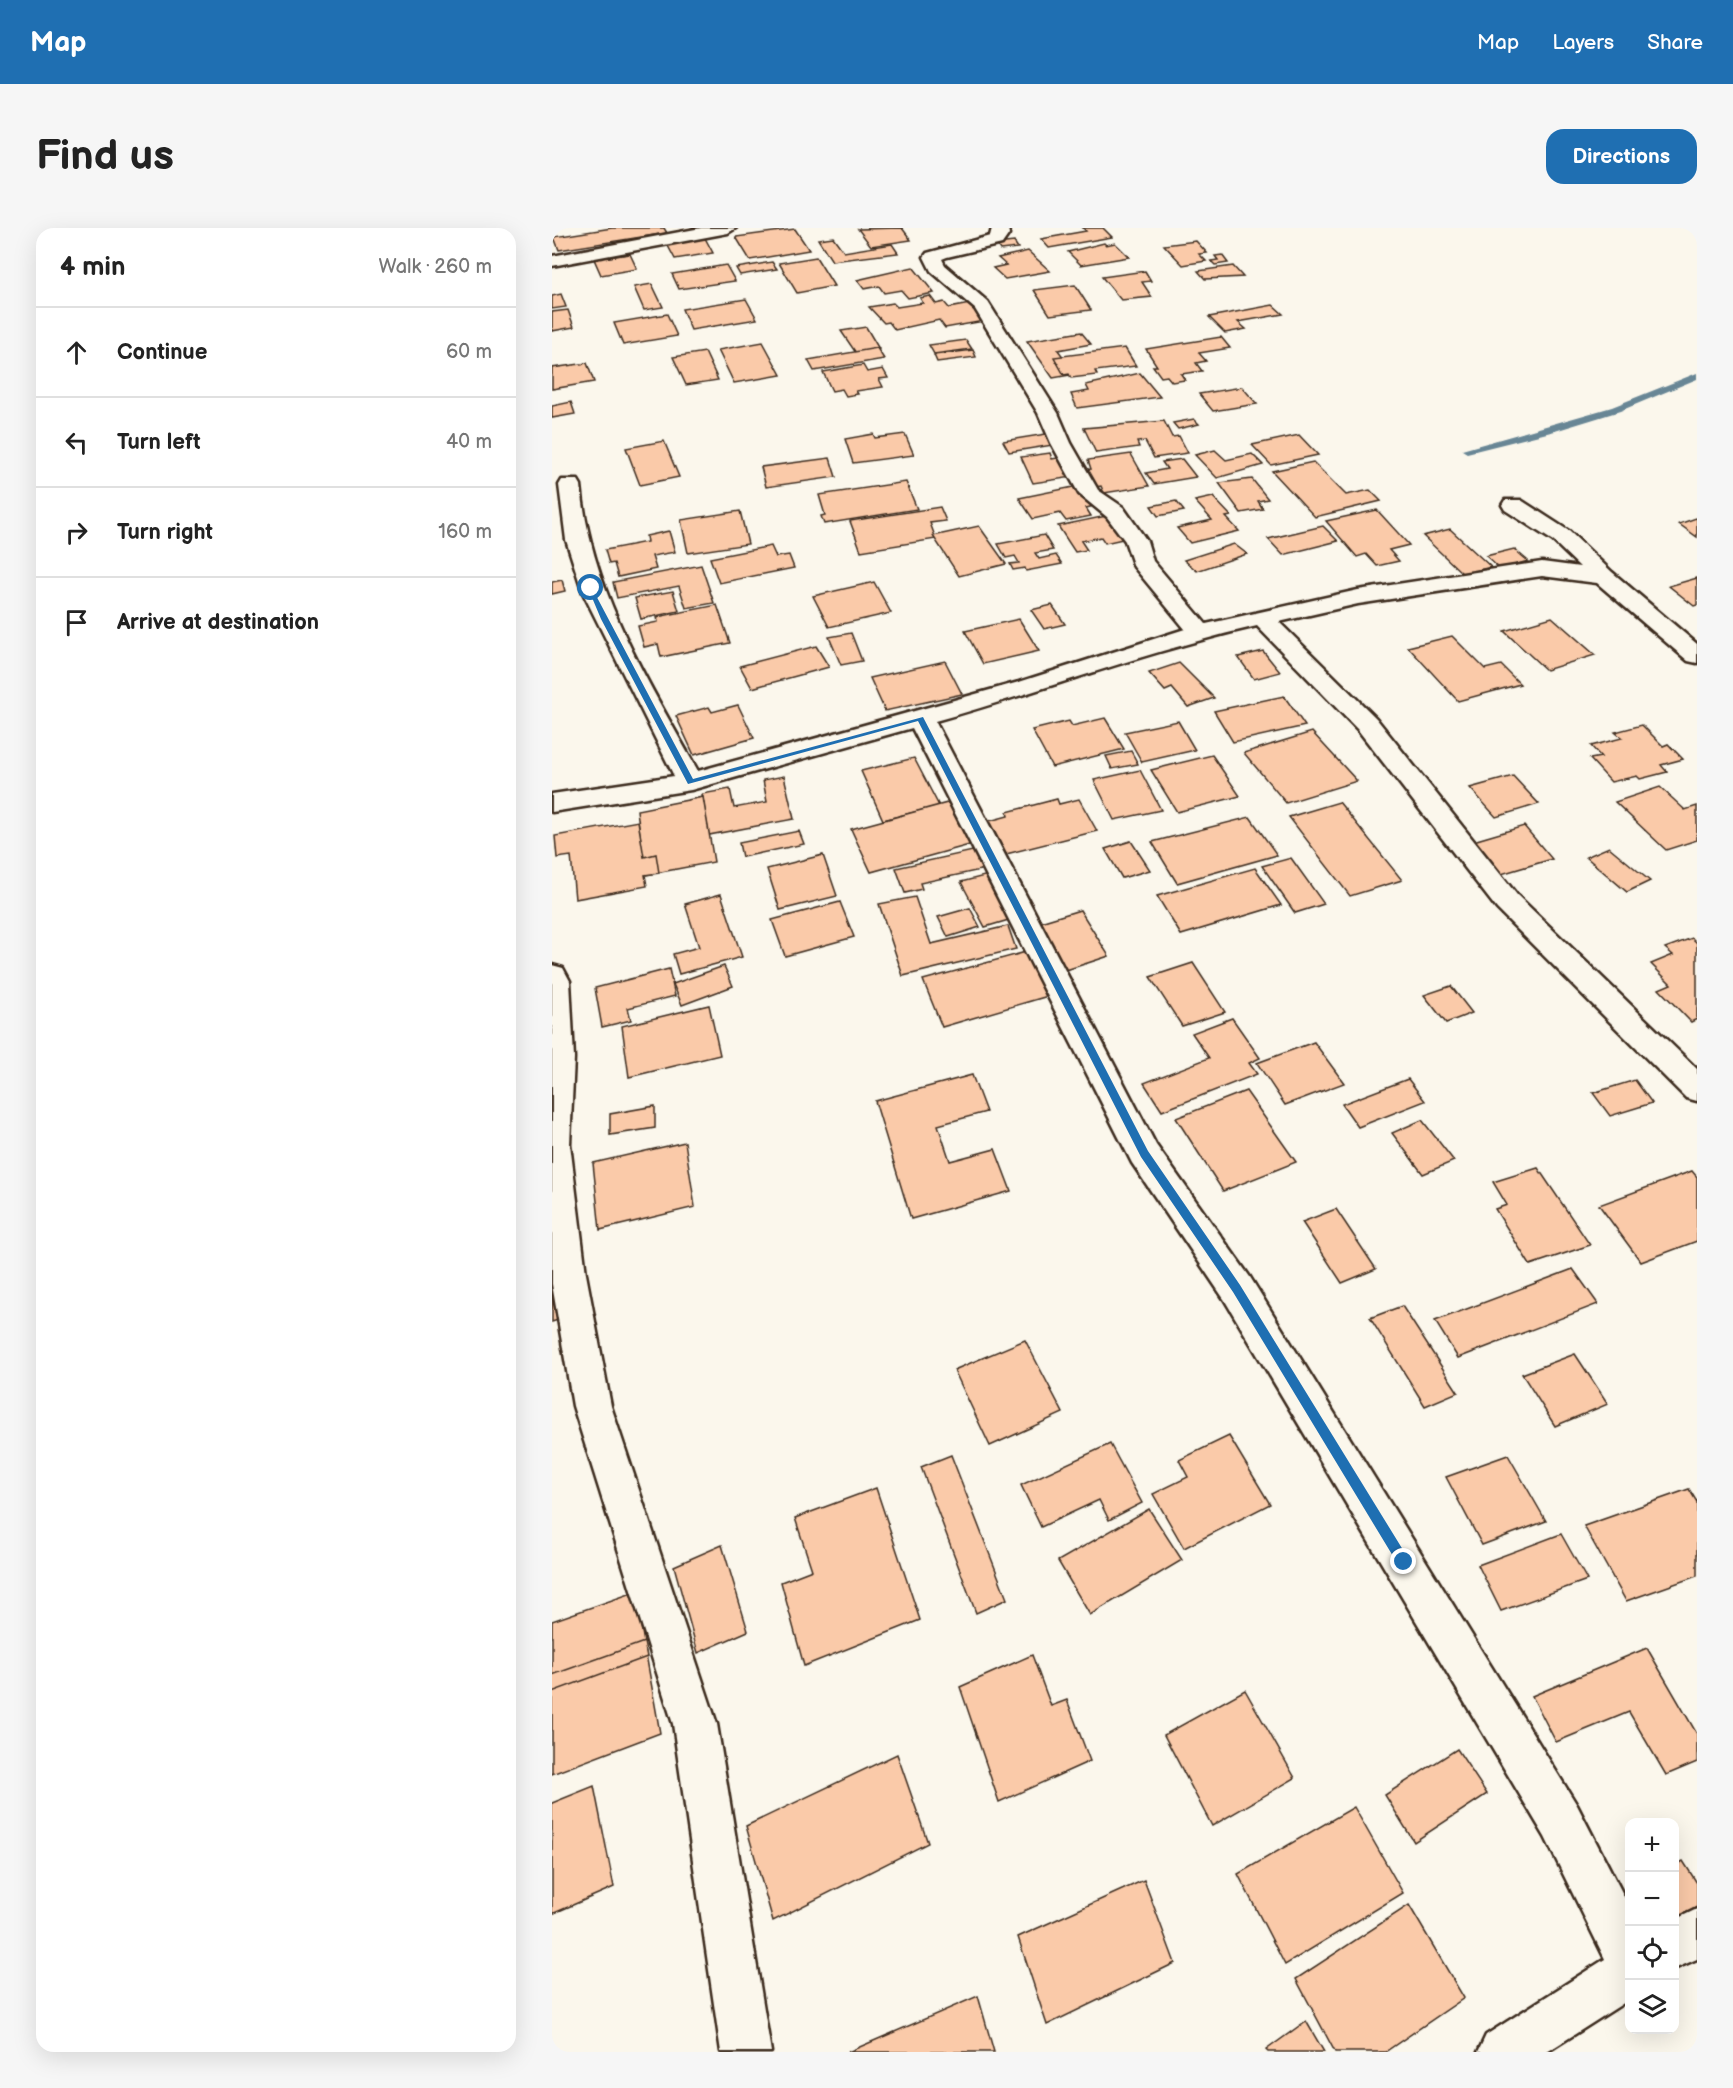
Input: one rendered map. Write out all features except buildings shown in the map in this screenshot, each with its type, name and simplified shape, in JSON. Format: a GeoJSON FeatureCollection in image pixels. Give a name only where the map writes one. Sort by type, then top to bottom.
{"type":"FeatureCollection","features":[{"type":"Feature","properties":{"kind":"street"},"geometry":{"type":"LineString","coordinates":[[552,261],[689,231],[728,228]]}},
{"type":"Feature","properties":{"kind":"street"},"geometry":{"type":"LineString","coordinates":[[1000,228],[1001,234],[996,240],[933,257],[937,267],[982,306],[1048,413],[1061,443],[1090,494],[1115,512],[1136,541],[1142,562],[1200,632]]}},
{"type":"Feature","properties":{"kind":"street"},"geometry":{"type":"LineString","coordinates":[[570,485],[571,519],[591,588],[604,619],[691,782]]}},
{"type":"Feature","properties":{"kind":"street"},"geometry":{"type":"LineString","coordinates":[[1513,505],[1561,536],[1604,577],[1697,656]]}},
{"type":"Feature","properties":{"kind":"street"},"geometry":{"type":"LineString","coordinates":[[552,803],[691,782],[920,718],[1200,632],[1264,620],[1358,597],[1542,569],[1604,577]]}},
{"type":"Feature","properties":{"kind":"street"},"geometry":{"type":"LineString","coordinates":[[1264,620],[1367,723],[1507,902],[1697,1089]]}},
{"type":"Feature","properties":{"kind":"street"},"geometry":{"type":"LineString","coordinates":[[920,718],[1144,1154],[1237,1288],[1561,1821],[1625,1951]]}},
{"type":"Feature","properties":{"kind":"street"},"geometry":{"type":"LineString","coordinates":[[552,976],[555,981],[558,1058],[553,1144],[568,1274],[592,1406],[695,1724],[746,2052]]}},
{"type":"Feature","properties":{"kind":"street"},"geometry":{"type":"LineString","coordinates":[[1679,1943],[1697,1933]]}},
{"type":"Feature","properties":{"kind":"street"},"geometry":{"type":"LineString","coordinates":[[1503,2052],[1625,1974]]}},
{"type":"Feature","properties":{"kind":"waterway"},"geometry":{"type":"LineString","coordinates":[[1467,450],[1551,429],[1616,409],[1697,376]]}},
{"type":"Feature","properties":{"kind":"route"},"geometry":{"type":"LineString","coordinates":[[591,588],[604,619],[691,782],[920,718],[1144,1154],[1237,1288],[1404,1562]]}}]}
